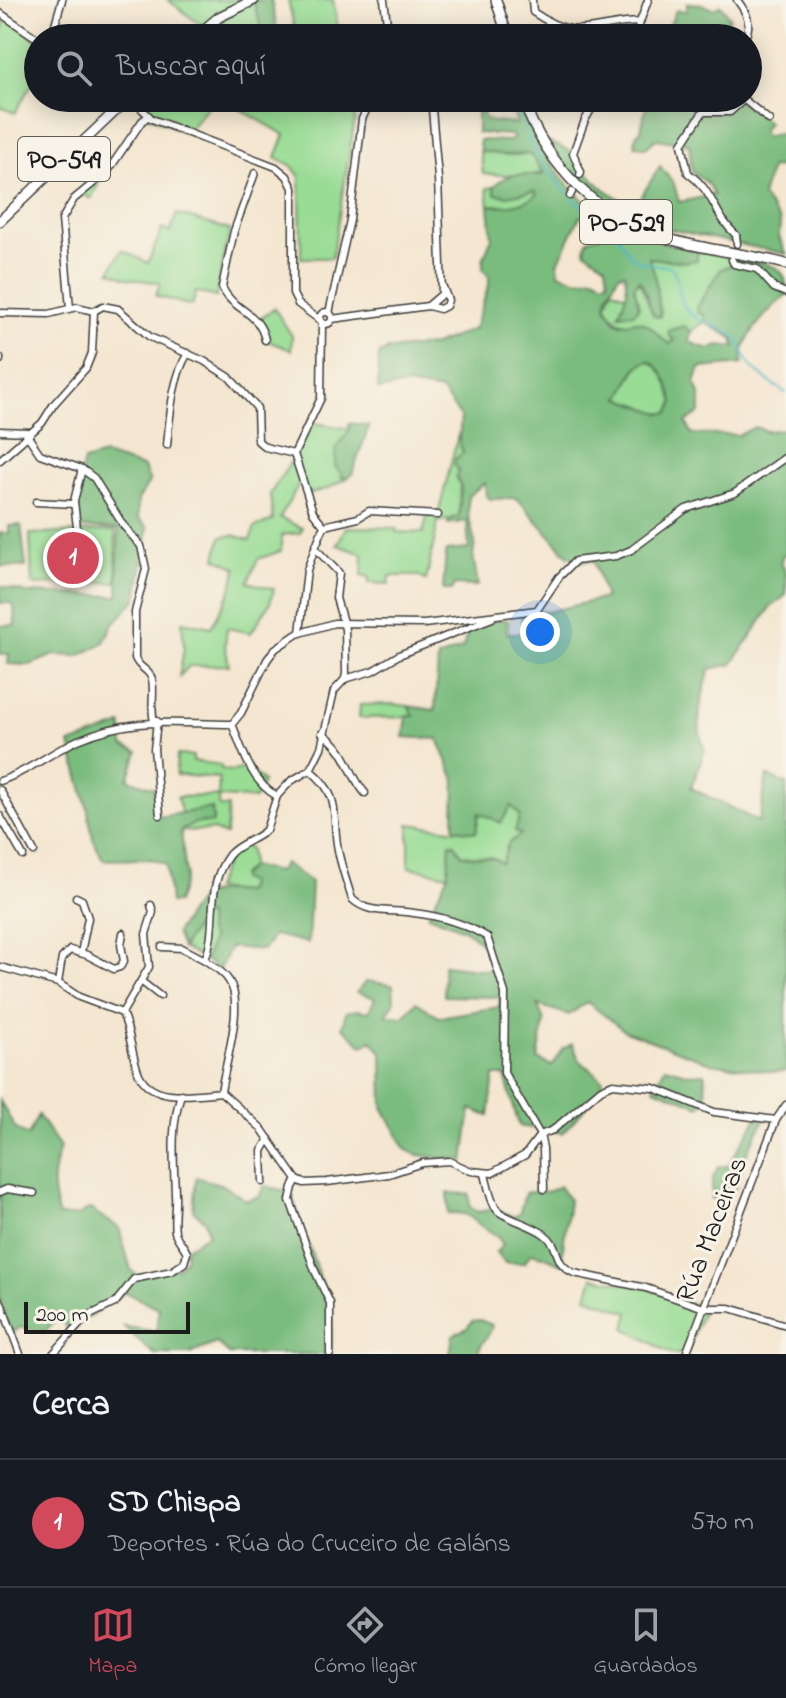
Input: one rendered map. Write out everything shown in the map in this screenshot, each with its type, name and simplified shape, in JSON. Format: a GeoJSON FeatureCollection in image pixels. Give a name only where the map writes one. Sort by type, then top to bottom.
{"type":"FeatureCollection","features":[{"type":"Feature","properties":{"kind":"main road"},"geometry":{"type":"LineString","coordinates":[[211,24],[254,0]]}},
{"type":"Feature","properties":{"kind":"main road"},"geometry":{"type":"LineString","coordinates":[[496,0],[504,24]]}},
{"type":"Feature","properties":{"kind":"main road","name":"PO-549"},"geometry":{"type":"LineString","coordinates":[[0,221],[123,112]]}},
{"type":"Feature","properties":{"kind":"main road","name":"PO-529"},"geometry":{"type":"LineString","coordinates":[[528,112],[536,132],[558,166],[571,182],[601,207],[644,230],[672,240],[786,264]]}},
{"type":"Feature","properties":{"kind":"street"},"geometry":{"type":"LineString","coordinates":[[55,24],[62,0]]}},
{"type":"Feature","properties":{"kind":"street"},"geometry":{"type":"LineString","coordinates":[[384,0],[387,24]]}},
{"type":"Feature","properties":{"kind":"street"},"geometry":{"type":"LineString","coordinates":[[532,0],[533,12],[554,24]]}},
{"type":"Feature","properties":{"kind":"street"},"geometry":{"type":"LineString","coordinates":[[628,24],[640,22],[648,0]]}},
{"type":"Feature","properties":{"kind":"street"},"geometry":{"type":"LineString","coordinates":[[737,0],[748,24]]}},
{"type":"Feature","properties":{"kind":"street"},"geometry":{"type":"LineString","coordinates":[[0,13],[24,29]]}},
{"type":"Feature","properties":{"kind":"street"},"geometry":{"type":"LineString","coordinates":[[146,112],[247,156],[257,168]]}},
{"type":"Feature","properties":{"kind":"street"},"geometry":{"type":"LineString","coordinates":[[324,526],[313,512],[294,454],[321,398],[326,318],[350,220],[365,112]]}},
{"type":"Feature","properties":{"kind":"street"},"geometry":{"type":"LineString","coordinates":[[257,168],[270,165],[284,172],[292,184],[293,294],[298,304],[326,318],[428,306],[438,299],[443,287],[434,112]]}},
{"type":"Feature","properties":{"kind":"street"},"geometry":{"type":"LineString","coordinates":[[580,175],[573,153],[590,112]]}},
{"type":"Feature","properties":{"kind":"street"},"geometry":{"type":"LineString","coordinates":[[730,112],[703,112],[682,144],[688,173],[703,184],[726,226],[736,235],[737,244]]}},
{"type":"Feature","properties":{"kind":"street"},"geometry":{"type":"LineString","coordinates":[[759,112],[769,120]]}},
{"type":"Feature","properties":{"kind":"street"},"geometry":{"type":"LineString","coordinates":[[70,308],[61,227],[65,211],[74,199],[108,171],[148,115]]}},
{"type":"Feature","properties":{"kind":"street"},"geometry":{"type":"LineString","coordinates":[[257,168],[234,231],[222,287],[225,294],[262,325],[265,340]]}},
{"type":"Feature","properties":{"kind":"street"},"geometry":{"type":"LineString","coordinates":[[732,260],[734,264],[757,269],[774,288],[786,293]]}},
{"type":"Feature","properties":{"kind":"street"},"geometry":{"type":"LineString","coordinates":[[0,313],[49,314],[82,307],[94,311],[103,306],[118,309],[145,334],[188,353],[229,377],[256,406],[258,441],[262,445],[294,454]]}},
{"type":"Feature","properties":{"kind":"street"},"geometry":{"type":"LineString","coordinates":[[0,460],[42,423],[54,404],[86,368],[92,353],[94,311]]}},
{"type":"Feature","properties":{"kind":"street"},"geometry":{"type":"LineString","coordinates":[[167,445],[180,370],[188,353]]}},
{"type":"Feature","properties":{"kind":"street"},"geometry":{"type":"LineString","coordinates":[[0,431],[28,434]]}},
{"type":"Feature","properties":{"kind":"street"},"geometry":{"type":"LineString","coordinates":[[28,434],[40,454],[82,469],[94,478],[123,525],[141,546],[145,575],[134,618],[135,658],[152,679],[160,815]]}},
{"type":"Feature","properties":{"kind":"street"},"geometry":{"type":"LineString","coordinates":[[205,960],[212,940],[216,876],[231,852],[266,830],[277,796],[291,781],[310,770],[321,748],[334,691],[345,679],[368,673],[472,621],[537,610],[559,577],[575,561],[616,556],[631,550],[686,509],[735,493],[786,457]]}},
{"type":"Feature","properties":{"kind":"street"},"geometry":{"type":"LineString","coordinates":[[77,528],[74,504],[82,469]]}},
{"type":"Feature","properties":{"kind":"street"},"geometry":{"type":"LineString","coordinates":[[36,502],[74,504]]}},
{"type":"Feature","properties":{"kind":"street"},"geometry":{"type":"LineString","coordinates":[[324,526],[358,518],[369,511],[438,515]]}},
{"type":"Feature","properties":{"kind":"street"},"geometry":{"type":"LineString","coordinates":[[300,633],[308,565],[324,526]]}},
{"type":"Feature","properties":{"kind":"street"},"geometry":{"type":"LineString","coordinates":[[315,548],[339,573],[336,598],[346,639],[345,679]]}},
{"type":"Feature","properties":{"kind":"street"},"geometry":{"type":"LineString","coordinates":[[232,724],[275,649],[300,633],[327,624],[472,621]]}},
{"type":"Feature","properties":{"kind":"street"},"geometry":{"type":"LineString","coordinates":[[0,781],[81,739],[122,725],[156,721],[232,724]]}},
{"type":"Feature","properties":{"kind":"street"},"geometry":{"type":"LineString","coordinates":[[232,724],[254,774],[270,793],[277,796]]}},
{"type":"Feature","properties":{"kind":"street"},"geometry":{"type":"LineString","coordinates":[[322,733],[342,752],[357,784],[365,793]]}},
{"type":"Feature","properties":{"kind":"street"},"geometry":{"type":"LineString","coordinates":[[310,770],[325,784],[333,801],[338,851],[352,899],[373,909],[437,917],[472,928],[487,937],[505,993],[504,1073],[540,1135],[544,1189]]}},
{"type":"Feature","properties":{"kind":"street"},"geometry":{"type":"LineString","coordinates":[[0,790],[34,852]]}},
{"type":"Feature","properties":{"kind":"street"},"geometry":{"type":"LineString","coordinates":[[0,816],[23,856]]}},
{"type":"Feature","properties":{"kind":"street"},"geometry":{"type":"LineString","coordinates":[[76,897],[82,900],[88,911],[88,929],[81,953]]}},
{"type":"Feature","properties":{"kind":"street"},"geometry":{"type":"LineString","coordinates":[[151,905],[153,912],[146,934],[149,967],[122,1013],[141,1077],[154,1089],[181,1094],[221,1092],[261,1128],[297,1180],[304,1183],[389,1174],[422,1163],[449,1161],[471,1171],[492,1173],[525,1155],[540,1135],[553,1130],[601,1089],[613,1084],[654,1088],[714,1112],[776,1120]]}},
{"type":"Feature","properties":{"kind":"street"},"geometry":{"type":"LineString","coordinates":[[58,983],[64,954],[70,950],[117,969],[124,961],[121,949],[123,933]]}},
{"type":"Feature","properties":{"kind":"street"},"geometry":{"type":"LineString","coordinates":[[162,947],[182,948],[205,960],[228,979],[236,1004],[221,1092]]}},
{"type":"Feature","properties":{"kind":"street"},"geometry":{"type":"LineString","coordinates":[[1,970],[58,983],[79,997],[122,1013]]}},
{"type":"Feature","properties":{"kind":"street"},"geometry":{"type":"LineString","coordinates":[[142,982],[160,996]]}},
{"type":"Feature","properties":{"kind":"street"},"geometry":{"type":"LineString","coordinates":[[53,1354],[86,1317],[115,1303],[134,1279],[172,1271],[184,1263],[187,1253],[177,1238],[175,1228],[172,1138],[181,1094]]}},
{"type":"Feature","properties":{"kind":"street","name":"Rúa Maceiras"},"geometry":{"type":"LineString","coordinates":[[686,1354],[776,1120],[786,1105]]}},
{"type":"Feature","properties":{"kind":"street"},"geometry":{"type":"LineString","coordinates":[[263,1182],[262,1151],[269,1139]]}},
{"type":"Feature","properties":{"kind":"street"},"geometry":{"type":"LineString","coordinates":[[485,1174],[500,1213],[529,1224],[547,1236],[555,1246],[559,1262],[574,1273],[646,1288],[704,1308],[730,1308],[786,1325]]}},
{"type":"Feature","properties":{"kind":"street"},"geometry":{"type":"LineString","coordinates":[[297,1180],[290,1200],[330,1303],[330,1354]]}},
{"type":"Feature","properties":{"kind":"street"},"geometry":{"type":"LineString","coordinates":[[0,1192],[7,1189],[34,1193]]}},
{"type":"Feature","properties":{"kind":"street"},"geometry":{"type":"LineString","coordinates":[[0,1300],[20,1354]]}},
{"type":"Feature","properties":{"kind":"street"},"geometry":{"type":"LineString","coordinates":[[0,1331],[10,1331]]}},
{"type":"Feature","properties":{"kind":"green space"},"geometry":{"type":"Polygon","coordinates":[[[168,0],[253,0],[260,24],[224,24],[219,17],[210,24],[200,24],[168,0]]]}},
{"type":"Feature","properties":{"kind":"green space"},"geometry":{"type":"Polygon","coordinates":[[[253,0],[271,0],[276,24],[261,24],[253,0]]]}},
{"type":"Feature","properties":{"kind":"green space"},"geometry":{"type":"Polygon","coordinates":[[[288,0],[333,0],[337,24],[293,24],[288,0]]]}},
{"type":"Feature","properties":{"kind":"green space"},"geometry":{"type":"Polygon","coordinates":[[[687,3],[714,9],[721,5],[730,18],[725,24],[670,24],[676,10],[687,11],[687,3]]]}},
{"type":"Feature","properties":{"kind":"green space"},"geometry":{"type":"Polygon","coordinates":[[[6,17],[24,30],[24,97],[15,113],[0,107],[0,42],[6,17]]]}},
{"type":"Feature","properties":{"kind":"green space"},"geometry":{"type":"Polygon","coordinates":[[[147,112],[203,112],[187,133],[149,116],[147,112]]]}},
{"type":"Feature","properties":{"kind":"green space"},"geometry":{"type":"Polygon","coordinates":[[[245,112],[353,112],[355,119],[332,258],[301,258],[300,177],[292,166],[276,157],[285,135],[245,112]]]}},
{"type":"Feature","properties":{"kind":"green space"},"geometry":{"type":"Polygon","coordinates":[[[477,112],[484,112],[488,121],[516,124],[514,112],[523,112],[551,163],[581,198],[620,226],[697,251],[697,260],[686,262],[649,258],[655,275],[660,317],[654,316],[639,280],[634,287],[639,307],[634,313],[619,314],[627,292],[625,273],[619,274],[606,306],[615,321],[621,324],[641,321],[670,344],[674,340],[669,336],[669,330],[684,326],[691,332],[689,342],[708,349],[719,345],[735,347],[733,338],[704,322],[705,315],[698,313],[697,307],[721,269],[730,266],[735,258],[769,265],[785,278],[786,295],[750,336],[742,355],[743,364],[700,368],[695,383],[700,394],[700,413],[686,422],[692,434],[739,435],[755,427],[766,431],[786,429],[786,554],[782,556],[781,563],[786,572],[786,595],[771,607],[732,664],[710,669],[699,719],[705,750],[691,788],[759,822],[767,776],[786,784],[786,1071],[711,1063],[625,1031],[587,1002],[569,1015],[538,1005],[544,1021],[538,1059],[552,1066],[563,1049],[572,1044],[580,1061],[603,1080],[601,1089],[563,1133],[519,1126],[505,1076],[494,1076],[489,1116],[471,1109],[464,1161],[419,1155],[406,1150],[383,1107],[382,1052],[371,1040],[363,1046],[342,1027],[346,1012],[369,1012],[375,998],[357,992],[366,981],[393,985],[394,1003],[386,1015],[404,1016],[416,1002],[439,1017],[499,1007],[500,997],[444,996],[443,965],[495,971],[483,947],[470,933],[428,915],[448,875],[450,843],[454,843],[462,855],[494,858],[502,863],[508,844],[521,834],[515,831],[520,815],[511,806],[501,823],[479,813],[476,832],[454,829],[455,779],[438,739],[404,737],[407,716],[414,716],[408,706],[435,710],[438,658],[463,648],[468,630],[495,620],[508,620],[507,633],[523,633],[521,613],[547,612],[605,598],[594,561],[575,561],[568,556],[517,498],[490,499],[486,496],[485,483],[468,496],[478,586],[454,585],[452,590],[443,590],[446,551],[469,549],[467,521],[448,524],[448,520],[459,516],[461,487],[456,477],[459,471],[454,465],[455,459],[463,453],[459,441],[461,417],[441,391],[407,385],[378,390],[379,354],[388,350],[434,345],[474,329],[489,285],[483,259],[492,238],[489,205],[514,204],[527,201],[537,194],[535,191],[507,196],[495,194],[494,187],[504,178],[544,173],[530,154],[505,155],[480,151],[479,140],[509,141],[514,138],[512,135],[477,133],[477,112]],[[580,216],[558,263],[559,273],[578,280],[594,277],[608,281],[606,265],[585,251],[590,238],[600,236],[604,231],[580,216]],[[649,361],[643,363],[634,371],[620,398],[660,413],[669,413],[674,403],[659,369],[649,361]]]}},
{"type":"Feature","properties":{"kind":"green space"},"geometry":{"type":"Polygon","coordinates":[[[645,112],[754,112],[768,122],[762,131],[766,137],[778,133],[786,139],[786,168],[771,167],[762,196],[780,221],[779,237],[786,254],[664,228],[619,213],[591,194],[559,160],[549,142],[568,150],[599,185],[627,204],[639,200],[660,166],[674,184],[679,202],[714,195],[706,182],[692,172],[689,144],[656,139],[646,148],[635,145],[636,135],[641,130],[645,112]]]}},
{"type":"Feature","properties":{"kind":"green space"},"geometry":{"type":"Polygon","coordinates":[[[92,142],[98,151],[115,161],[102,177],[91,199],[80,193],[88,186],[64,160],[80,145],[92,142]]]}},
{"type":"Feature","properties":{"kind":"green space"},"geometry":{"type":"Polygon","coordinates":[[[480,151],[505,155],[530,154],[544,173],[523,176],[483,174],[480,151]]]}},
{"type":"Feature","properties":{"kind":"green space"},"geometry":{"type":"Polygon","coordinates":[[[494,187],[495,194],[536,191],[537,194],[527,201],[514,204],[489,205],[487,188],[494,187]]]}},
{"type":"Feature","properties":{"kind":"green space"},"geometry":{"type":"Polygon","coordinates":[[[177,214],[230,230],[216,297],[196,292],[192,306],[156,296],[160,283],[127,278],[110,271],[122,250],[148,263],[162,229],[170,232],[177,214]]]}},
{"type":"Feature","properties":{"kind":"green space"},"geometry":{"type":"Polygon","coordinates":[[[697,251],[735,258],[734,264],[721,269],[701,300],[704,322],[691,332],[684,326],[670,344],[662,341],[652,328],[621,322],[606,306],[612,289],[626,295],[624,303],[638,300],[634,287],[639,280],[654,316],[661,313],[649,257],[697,260],[697,251]]]}},
{"type":"Feature","properties":{"kind":"green space"},"geometry":{"type":"Polygon","coordinates":[[[274,308],[292,336],[291,350],[265,340],[260,319],[274,308]]]}},
{"type":"Feature","properties":{"kind":"green space"},"geometry":{"type":"Polygon","coordinates":[[[649,361],[659,369],[668,384],[674,403],[669,413],[660,413],[619,398],[634,371],[649,361]]]}},
{"type":"Feature","properties":{"kind":"green space"},"geometry":{"type":"Polygon","coordinates":[[[309,422],[350,429],[341,477],[345,479],[307,495],[301,480],[280,518],[302,528],[300,533],[282,535],[281,551],[258,559],[248,582],[274,589],[270,603],[251,633],[227,628],[225,645],[229,665],[189,666],[179,677],[184,648],[182,621],[211,627],[230,593],[237,568],[216,558],[221,537],[234,535],[250,540],[255,527],[273,520],[270,494],[292,460],[309,422]]]}},
{"type":"Feature","properties":{"kind":"green space"},"geometry":{"type":"Polygon","coordinates":[[[349,423],[369,426],[352,474],[345,479],[335,466],[336,449],[350,429],[349,423]]]}},
{"type":"Feature","properties":{"kind":"green space"},"geometry":{"type":"Polygon","coordinates":[[[458,435],[463,453],[456,477],[460,485],[459,517],[438,522],[426,581],[419,576],[390,576],[389,584],[369,583],[369,577],[362,575],[363,554],[337,545],[346,527],[396,528],[396,532],[423,533],[427,517],[438,515],[458,435]]]}},
{"type":"Feature","properties":{"kind":"green space"},"geometry":{"type":"Polygon","coordinates":[[[104,455],[143,467],[150,481],[138,500],[138,518],[148,528],[137,598],[113,624],[103,644],[78,656],[54,655],[30,665],[8,664],[9,654],[0,654],[0,626],[15,625],[14,606],[0,603],[0,586],[27,593],[118,596],[118,529],[77,528],[77,494],[84,461],[104,455]]]}},
{"type":"Feature","properties":{"kind":"green space"},"geometry":{"type":"Polygon","coordinates":[[[21,525],[26,567],[0,566],[0,533],[9,533],[9,526],[21,525]]]}},
{"type":"Feature","properties":{"kind":"green space"},"geometry":{"type":"Polygon","coordinates":[[[115,531],[117,582],[32,585],[30,534],[115,531]]]}},
{"type":"Feature","properties":{"kind":"green space"},"geometry":{"type":"Polygon","coordinates":[[[360,705],[408,706],[415,717],[359,718],[360,705]]]}},
{"type":"Feature","properties":{"kind":"green space"},"geometry":{"type":"Polygon","coordinates":[[[122,725],[123,746],[138,752],[128,779],[154,788],[158,817],[212,808],[213,823],[195,823],[181,831],[186,876],[177,903],[170,903],[166,864],[150,859],[103,860],[93,839],[70,744],[122,725]]]}},
{"type":"Feature","properties":{"kind":"green space"},"geometry":{"type":"Polygon","coordinates":[[[177,755],[193,756],[193,761],[221,765],[221,769],[232,771],[248,767],[263,782],[255,799],[219,797],[219,807],[228,807],[226,835],[213,830],[181,831],[195,823],[213,822],[212,809],[182,815],[177,797],[218,796],[219,778],[176,775],[177,755]]]}},
{"type":"Feature","properties":{"kind":"green space"},"geometry":{"type":"Polygon","coordinates":[[[511,806],[520,815],[522,834],[502,863],[494,858],[462,855],[450,843],[448,875],[409,867],[409,824],[476,832],[479,813],[511,806]]]}},
{"type":"Feature","properties":{"kind":"green space"},"geometry":{"type":"Polygon","coordinates":[[[243,844],[250,850],[251,866],[241,876],[249,882],[245,892],[214,889],[230,853],[243,844]]]}},
{"type":"Feature","properties":{"kind":"green space"},"geometry":{"type":"Polygon","coordinates":[[[284,863],[311,882],[308,943],[274,935],[263,950],[230,947],[219,970],[205,960],[212,940],[207,915],[202,916],[182,948],[176,933],[203,897],[218,891],[245,892],[249,883],[241,880],[241,876],[251,866],[278,872],[284,863]]]}},
{"type":"Feature","properties":{"kind":"green space"},"geometry":{"type":"Polygon","coordinates":[[[207,915],[212,940],[205,960],[182,948],[202,916],[207,915]]]}},
{"type":"Feature","properties":{"kind":"green space"},"geometry":{"type":"Polygon","coordinates":[[[665,1067],[690,1074],[705,1073],[706,1102],[699,1106],[654,1088],[665,1067]]]}},
{"type":"Feature","properties":{"kind":"green space"},"geometry":{"type":"Polygon","coordinates":[[[0,1101],[15,1128],[28,1136],[38,1115],[60,1148],[53,1182],[59,1216],[78,1216],[90,1209],[119,1228],[131,1270],[138,1276],[179,1267],[186,1258],[185,1249],[208,1234],[205,1221],[193,1210],[196,1177],[223,1185],[246,1200],[259,1197],[264,1186],[291,1192],[332,1314],[331,1354],[229,1354],[217,1343],[189,1354],[154,1354],[124,1327],[156,1331],[159,1308],[125,1292],[82,1322],[72,1333],[59,1318],[44,1332],[21,1327],[11,1334],[0,1300],[0,1101]]]}},
{"type":"Feature","properties":{"kind":"green space"},"geometry":{"type":"Polygon","coordinates":[[[757,1118],[765,1119],[749,1149],[735,1189],[727,1197],[712,1199],[712,1180],[718,1167],[728,1166],[757,1118]]]}},
{"type":"Feature","properties":{"kind":"green space"},"geometry":{"type":"Polygon","coordinates":[[[559,1186],[569,1200],[561,1264],[531,1253],[524,1263],[505,1263],[496,1252],[503,1245],[497,1236],[466,1215],[448,1213],[448,1193],[469,1194],[470,1207],[478,1212],[496,1208],[514,1217],[520,1212],[525,1193],[550,1191],[559,1186]]]}},
{"type":"Feature","properties":{"kind":"green space"},"geometry":{"type":"Polygon","coordinates":[[[593,1277],[646,1288],[704,1308],[686,1354],[672,1354],[625,1328],[629,1313],[587,1297],[593,1277]]]}},
{"type":"Feature","properties":{"kind":"green space"},"geometry":{"type":"Polygon","coordinates":[[[480,1320],[492,1325],[478,1354],[450,1354],[453,1335],[467,1328],[472,1321],[480,1320]]]}},
{"type":"Feature","properties":{"kind":"waterway"},"geometry":{"type":"LineString","coordinates":[[519,112],[534,149],[567,193]]}},
{"type":"Feature","properties":{"kind":"waterway"},"geometry":{"type":"LineString","coordinates":[[572,198],[617,235],[631,256],[640,262],[671,267],[677,277],[682,302],[689,312],[732,335],[755,370],[786,393]]}},
{"type":"Feature","properties":{"kind":"place","name":"SD Chispa"},"geometry":{"type":"Point","coordinates":[73,558]}}]}
